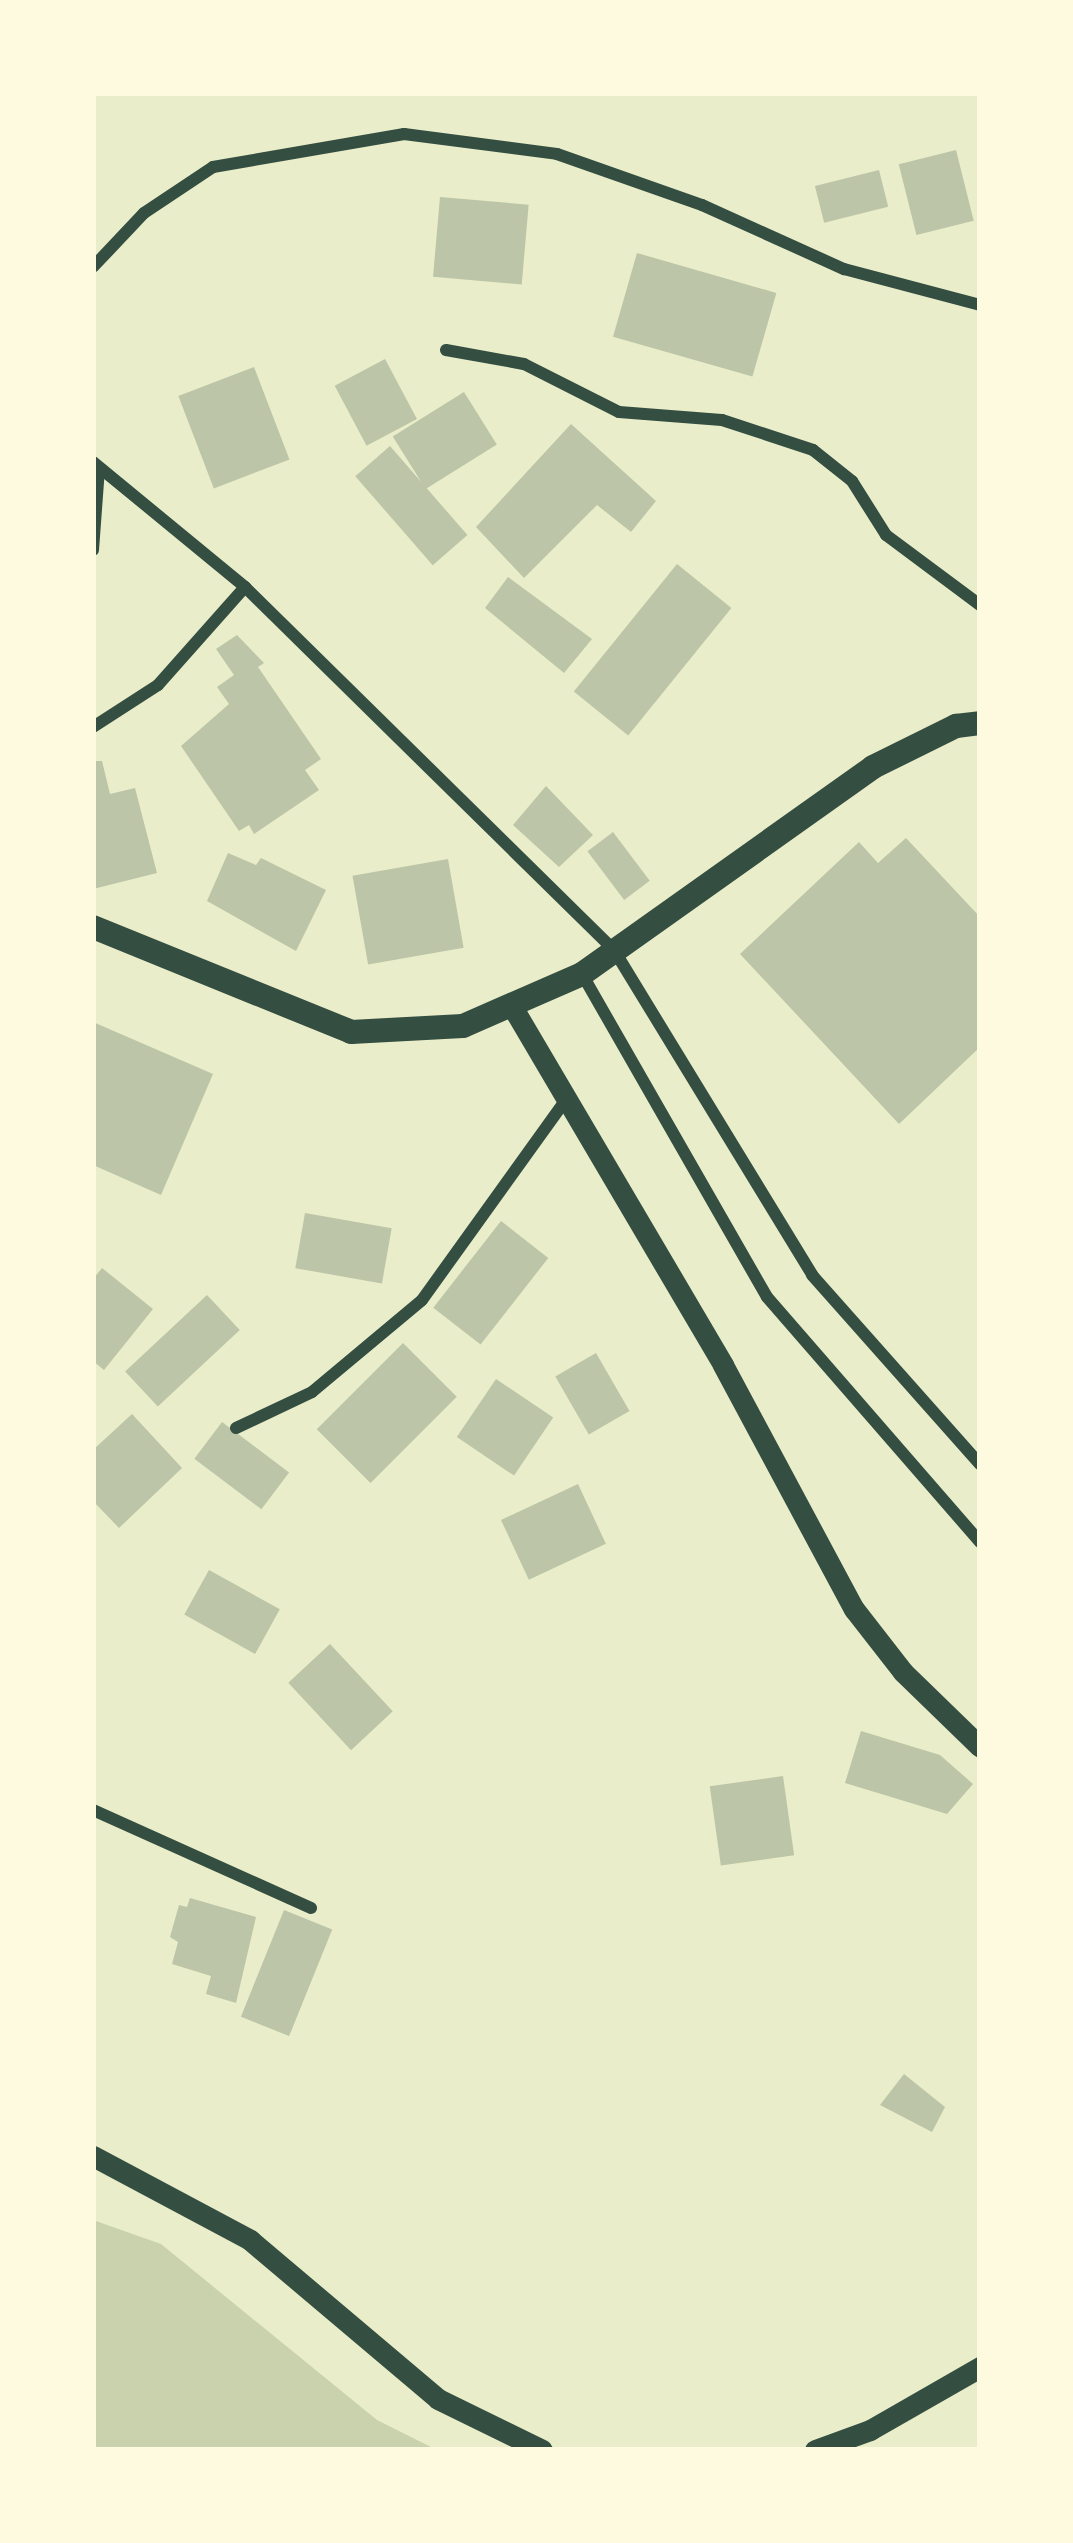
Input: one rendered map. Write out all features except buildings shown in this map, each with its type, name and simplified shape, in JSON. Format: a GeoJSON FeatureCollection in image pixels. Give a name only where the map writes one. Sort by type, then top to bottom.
{"type":"FeatureCollection","features":[{"type":"Feature","properties":{"kind":"main road"},"geometry":{"type":"LineString","coordinates":[[93,927],[351,1032],[463,1026],[582,974],[873,767],[956,726],[980,724]]}},
{"type":"Feature","properties":{"kind":"street"},"geometry":{"type":"LineString","coordinates":[[93,267],[144,213],[213,167],[404,134],[557,154],[685,198],[844,269],[980,304]]}},
{"type":"Feature","properties":{"kind":"street"},"geometry":{"type":"LineString","coordinates":[[446,350],[524,364],[619,412],[722,420],[812,450],[852,481],[886,535],[980,605]]}},
{"type":"Feature","properties":{"kind":"street"},"geometry":{"type":"LineString","coordinates":[[93,550],[96,465]]}},
{"type":"Feature","properties":{"kind":"street"},"geometry":{"type":"LineString","coordinates":[[96,465],[245,586],[614,950],[812,1275],[980,1464]]}},
{"type":"Feature","properties":{"kind":"street"},"geometry":{"type":"LineString","coordinates":[[93,727],[158,685],[245,586]]}},
{"type":"Feature","properties":{"kind":"street"},"geometry":{"type":"LineString","coordinates":[[582,974],[766,1297],[980,1542]]}},
{"type":"Feature","properties":{"kind":"street"},"geometry":{"type":"LineString","coordinates":[[512,1008],[567,1097],[854,1609],[903,1672],[980,1747]]}},
{"type":"Feature","properties":{"kind":"street"},"geometry":{"type":"LineString","coordinates":[[236,1428],[313,1393],[422,1300],[567,1097]]}},
{"type":"Feature","properties":{"kind":"street"},"geometry":{"type":"LineString","coordinates":[[93,1810],[311,1908]]}},
{"type":"Feature","properties":{"kind":"street"},"geometry":{"type":"LineString","coordinates":[[93,2156],[250,2240],[335,2304],[438,2399],[542,2450]]}},
{"type":"Feature","properties":{"kind":"street"},"geometry":{"type":"LineString","coordinates":[[815,2450],[871,2430],[979,2368]]}},
{"type":"Feature","properties":{"kind":"green space"},"geometry":{"type":"Polygon","coordinates":[[[93,2220],[161,2244],[377,2420],[437,2450],[93,2450],[93,2220]]]}}]}
